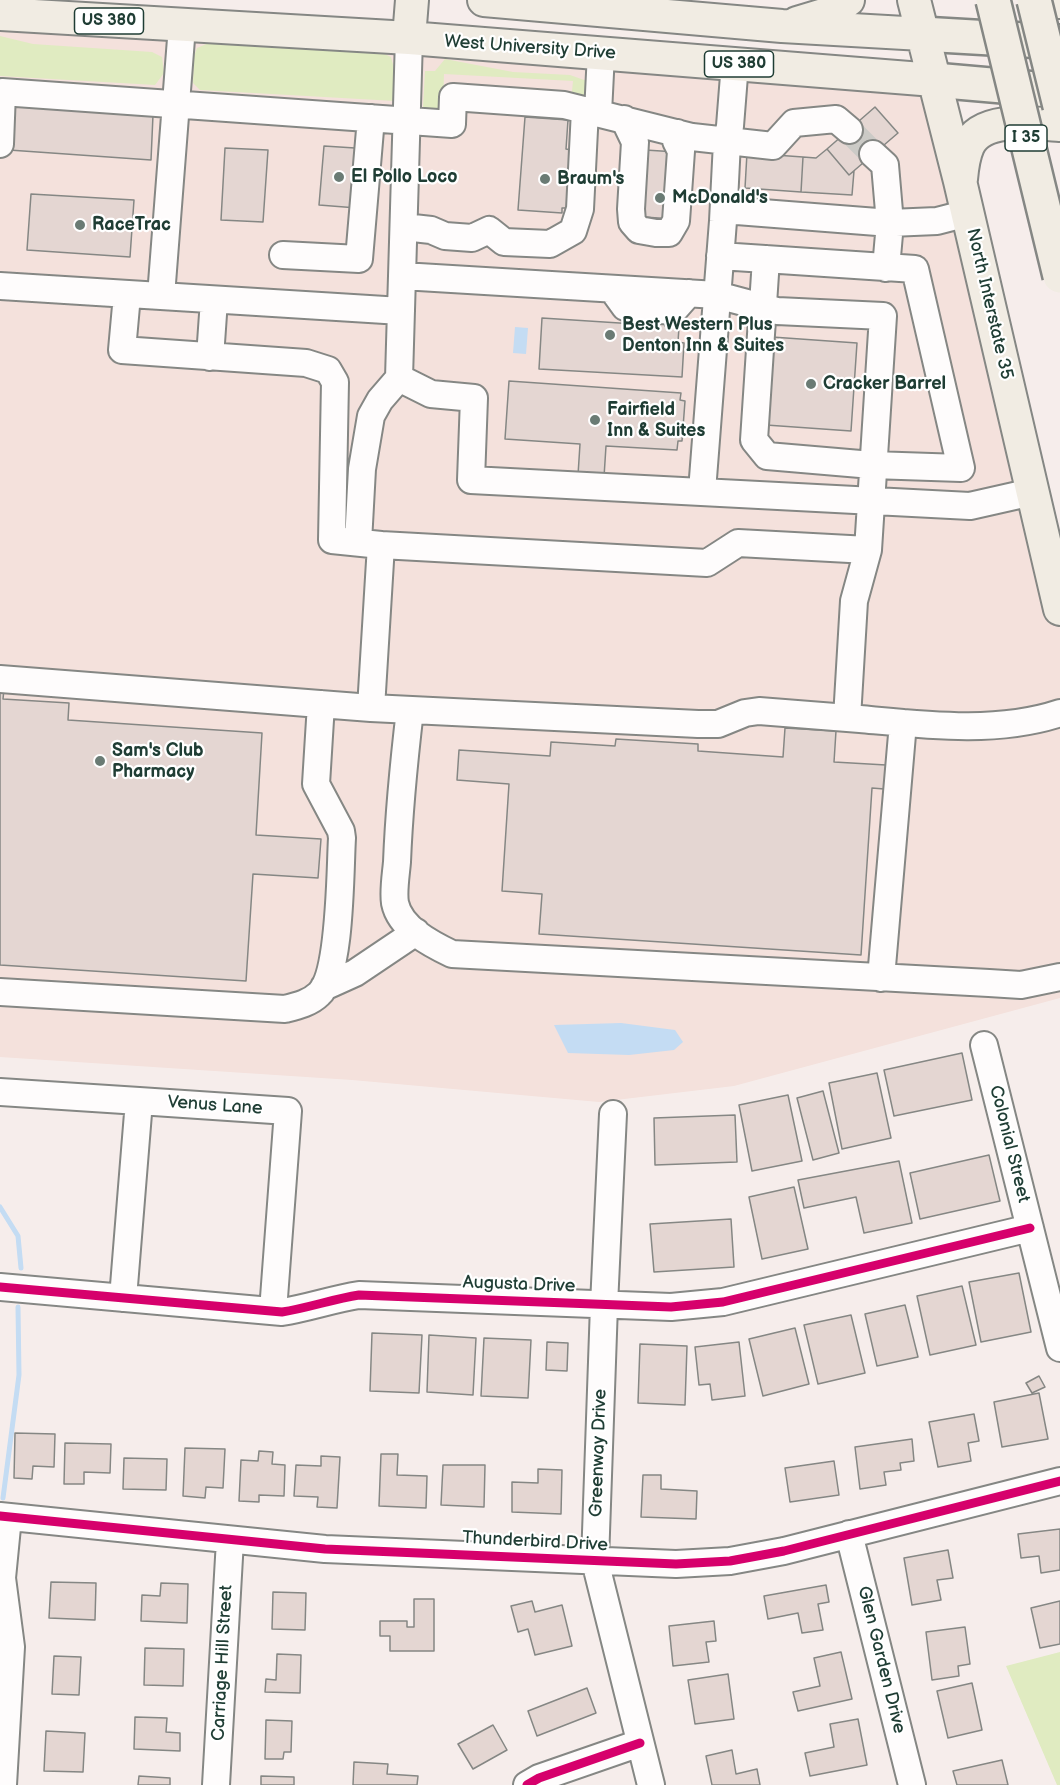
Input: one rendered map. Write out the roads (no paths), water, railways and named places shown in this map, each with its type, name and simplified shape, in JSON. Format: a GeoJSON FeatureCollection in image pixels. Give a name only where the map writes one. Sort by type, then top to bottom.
{"type":"FeatureCollection","features":[{"type":"Feature","properties":{"kind":"highway","name":"I 35"},"geometry":{"type":"LineString","coordinates":[[993,0],[1060,276]]}},
{"type":"Feature","properties":{"kind":"highway","name":"I 35"},"geometry":{"type":"LineString","coordinates":[[1035,0],[1060,106]]}},
{"type":"Feature","properties":{"kind":"highway","name":"US 380"},"geometry":{"type":"LineString","coordinates":[[922,34],[1060,42]]}},
{"type":"Feature","properties":{"kind":"highway","name":"West University Drive"},"geometry":{"type":"LineString","coordinates":[[934,80],[1060,91]]}},
{"type":"Feature","properties":{"kind":"main road"},"geometry":{"type":"LineString","coordinates":[[410,38],[412,0]]}},
{"type":"Feature","properties":{"kind":"main road","name":"US 380"},"geometry":{"type":"LineString","coordinates":[[484,0],[782,26],[922,34]]}},
{"type":"Feature","properties":{"kind":"main road"},"geometry":{"type":"LineString","coordinates":[[782,26],[827,14],[848,0]]}},
{"type":"Feature","properties":{"kind":"main road","name":"North Interstate 35"},"geometry":{"type":"LineString","coordinates":[[914,0],[968,213],[1060,609]]}},
{"type":"Feature","properties":{"kind":"main road"},"geometry":{"type":"LineString","coordinates":[[1035,0],[1060,2]]}},
{"type":"Feature","properties":{"kind":"main road","name":"West University Drive"},"geometry":{"type":"LineString","coordinates":[[0,14],[410,38],[934,80]]}},
{"type":"Feature","properties":{"kind":"main road"},"geometry":{"type":"LineString","coordinates":[[960,181],[969,144],[977,134],[988,127],[1014,123],[1060,124]]}},
{"type":"Feature","properties":{"kind":"street"},"geometry":{"type":"LineString","coordinates":[[661,0],[688,18]]}},
{"type":"Feature","properties":{"kind":"street"},"geometry":{"type":"LineString","coordinates":[[162,296],[182,26]]}},
{"type":"Feature","properties":{"kind":"street"},"geometry":{"type":"LineString","coordinates":[[371,708],[370,543],[362,469],[371,416],[380,400],[399,378],[410,38]]}},
{"type":"Feature","properties":{"kind":"street"},"geometry":{"type":"LineString","coordinates":[[404,227],[431,230],[445,236],[472,238],[489,230],[504,242],[549,244],[573,231],[580,209],[591,111],[601,53]]}},
{"type":"Feature","properties":{"kind":"street"},"geometry":{"type":"LineString","coordinates":[[702,491],[724,210],[727,142],[735,63]]}},
{"type":"Feature","properties":{"kind":"street"},"geometry":{"type":"LineString","coordinates":[[0,144],[2,92],[452,124],[453,97],[564,105],[677,133],[727,142],[773,146],[794,123],[836,119],[849,130]]}},
{"type":"Feature","properties":{"kind":"street"},"geometry":{"type":"LineString","coordinates":[[283,255],[359,259],[371,118]]}},
{"type":"Feature","properties":{"kind":"street"},"geometry":{"type":"LineString","coordinates":[[624,119],[635,142],[630,209],[632,222],[639,230],[669,233],[676,221],[681,151],[676,141],[677,133]]}},
{"type":"Feature","properties":{"kind":"street"},"geometry":{"type":"LineString","coordinates":[[873,154],[885,165],[890,222],[886,267]]}},
{"type":"Feature","properties":{"kind":"street"},"geometry":{"type":"LineString","coordinates":[[724,210],[890,222],[936,220],[968,213]]}},
{"type":"Feature","properties":{"kind":"street"},"geometry":{"type":"LineString","coordinates":[[720,256],[915,269],[961,468],[872,465],[767,456],[754,440],[766,260]]}},
{"type":"Feature","properties":{"kind":"street"},"geometry":{"type":"LineString","coordinates":[[402,276],[717,295],[777,311],[883,316],[868,550],[854,601],[848,718]]}},
{"type":"Feature","properties":{"kind":"street"},"geometry":{"type":"LineString","coordinates":[[0,286],[401,312]]}},
{"type":"Feature","properties":{"kind":"street"},"geometry":{"type":"LineString","coordinates":[[127,295],[122,350],[306,363],[328,370],[335,382],[332,540],[708,563],[738,543],[868,550]]}},
{"type":"Feature","properties":{"kind":"street"},"geometry":{"type":"LineString","coordinates":[[210,357],[214,300]]}},
{"type":"Feature","properties":{"kind":"street"},"geometry":{"type":"LineString","coordinates":[[399,378],[431,394],[474,398],[471,480],[970,506],[1032,492]]}},
{"type":"Feature","properties":{"kind":"street"},"geometry":{"type":"LineString","coordinates":[[0,679],[371,708],[698,724],[718,724],[745,713],[759,711],[903,723],[1012,724],[1060,713]]}},
{"type":"Feature","properties":{"kind":"street"},"geometry":{"type":"LineString","coordinates":[[0,992],[285,1010],[304,1004],[320,994],[329,979],[335,957],[342,838],[341,831],[316,784],[321,704]]}},
{"type":"Feature","properties":{"kind":"street"},"geometry":{"type":"LineString","coordinates":[[410,710],[399,810],[395,903],[404,920],[416,932],[430,944],[452,954],[1021,984],[1060,977]]}},
{"type":"Feature","properties":{"kind":"street"},"geometry":{"type":"LineString","coordinates":[[880,978],[903,723]]}},
{"type":"Feature","properties":{"kind":"street"},"geometry":{"type":"LineString","coordinates":[[324,987],[355,973],[416,932]]}},
{"type":"Feature","properties":{"kind":"street","name":"Colonial Street"},"geometry":{"type":"LineString","coordinates":[[984,1045],[1060,1348]]}},
{"type":"Feature","properties":{"kind":"street"},"geometry":{"type":"LineString","coordinates":[[0,1092],[138,1101],[123,1298]]}},
{"type":"Feature","properties":{"kind":"street","name":"Venus Lane"},"geometry":{"type":"LineString","coordinates":[[138,1101],[288,1111],[273,1311]]}},
{"type":"Feature","properties":{"kind":"street","name":"Greenway Drive"},"geometry":{"type":"LineString","coordinates":[[613,1114],[595,1562],[651,1785]]}},
{"type":"Feature","properties":{"kind":"street","name":"Augusta Drive"},"geometry":{"type":"LineString","coordinates":[[0,1287],[273,1311],[299,1310],[334,1299],[359,1295],[671,1307],[723,1302],[1030,1228]]}},
{"type":"Feature","properties":{"kind":"street","name":"Thunderbird Drive"},"geometry":{"type":"LineString","coordinates":[[4,1516],[326,1549],[676,1564],[730,1561],[784,1551],[1060,1482]]}},
{"type":"Feature","properties":{"kind":"street"},"geometry":{"type":"LineString","coordinates":[[3,1785],[11,1647],[2,1578],[4,1516]]}},
{"type":"Feature","properties":{"kind":"street","name":"Glen Garden Drive"},"geometry":{"type":"LineString","coordinates":[[849,1534],[912,1785]]}},
{"type":"Feature","properties":{"kind":"street","name":"Carriage Hill Street"},"geometry":{"type":"LineString","coordinates":[[216,1785],[230,1540]]}},
{"type":"Feature","properties":{"kind":"street"},"geometry":{"type":"LineString","coordinates":[[527,1785],[538,1778],[640,1743]]}},
{"type":"Feature","properties":{"kind":"water"},"geometry":{"type":"Polygon","coordinates":[[[515,327],[528,328],[526,354],[513,353],[515,327]]]}},
{"type":"Feature","properties":{"kind":"water"},"geometry":{"type":"Polygon","coordinates":[[[621,1023],[675,1030],[683,1042],[674,1050],[629,1055],[568,1053],[554,1025],[621,1023]]]}},
{"type":"Feature","properties":{"kind":"waterway"},"geometry":{"type":"LineString","coordinates":[[0,1207],[18,1236],[21,1268]]}},
{"type":"Feature","properties":{"kind":"waterway"},"geometry":{"type":"LineString","coordinates":[[3,1498],[19,1375],[18,1307]]}},
{"type":"Feature","properties":{"kind":"tunnel"},"geometry":{"type":"LineString","coordinates":[[849,130],[873,154]]}},
{"type":"Feature","properties":{"kind":"place","name":"El Pollo Loco"},"geometry":{"type":"Point","coordinates":[339,177]}},
{"type":"Feature","properties":{"kind":"place","name":"Braum's"},"geometry":{"type":"Point","coordinates":[545,179]}},
{"type":"Feature","properties":{"kind":"place","name":"McDonald's"},"geometry":{"type":"Point","coordinates":[660,198]}},
{"type":"Feature","properties":{"kind":"place","name":"RaceTrac"},"geometry":{"type":"Point","coordinates":[80,225]}},
{"type":"Feature","properties":{"kind":"place","name":"Best Western Plus Denton Inn & Suites"},"geometry":{"type":"Point","coordinates":[610,335]}},
{"type":"Feature","properties":{"kind":"place","name":"Cracker Barrel"},"geometry":{"type":"Point","coordinates":[811,384]}},
{"type":"Feature","properties":{"kind":"place","name":"Fairfield Inn & Suites"},"geometry":{"type":"Point","coordinates":[595,420]}},
{"type":"Feature","properties":{"kind":"place","name":"Sam's Club Pharmacy"},"geometry":{"type":"Point","coordinates":[100,761]}}]}
